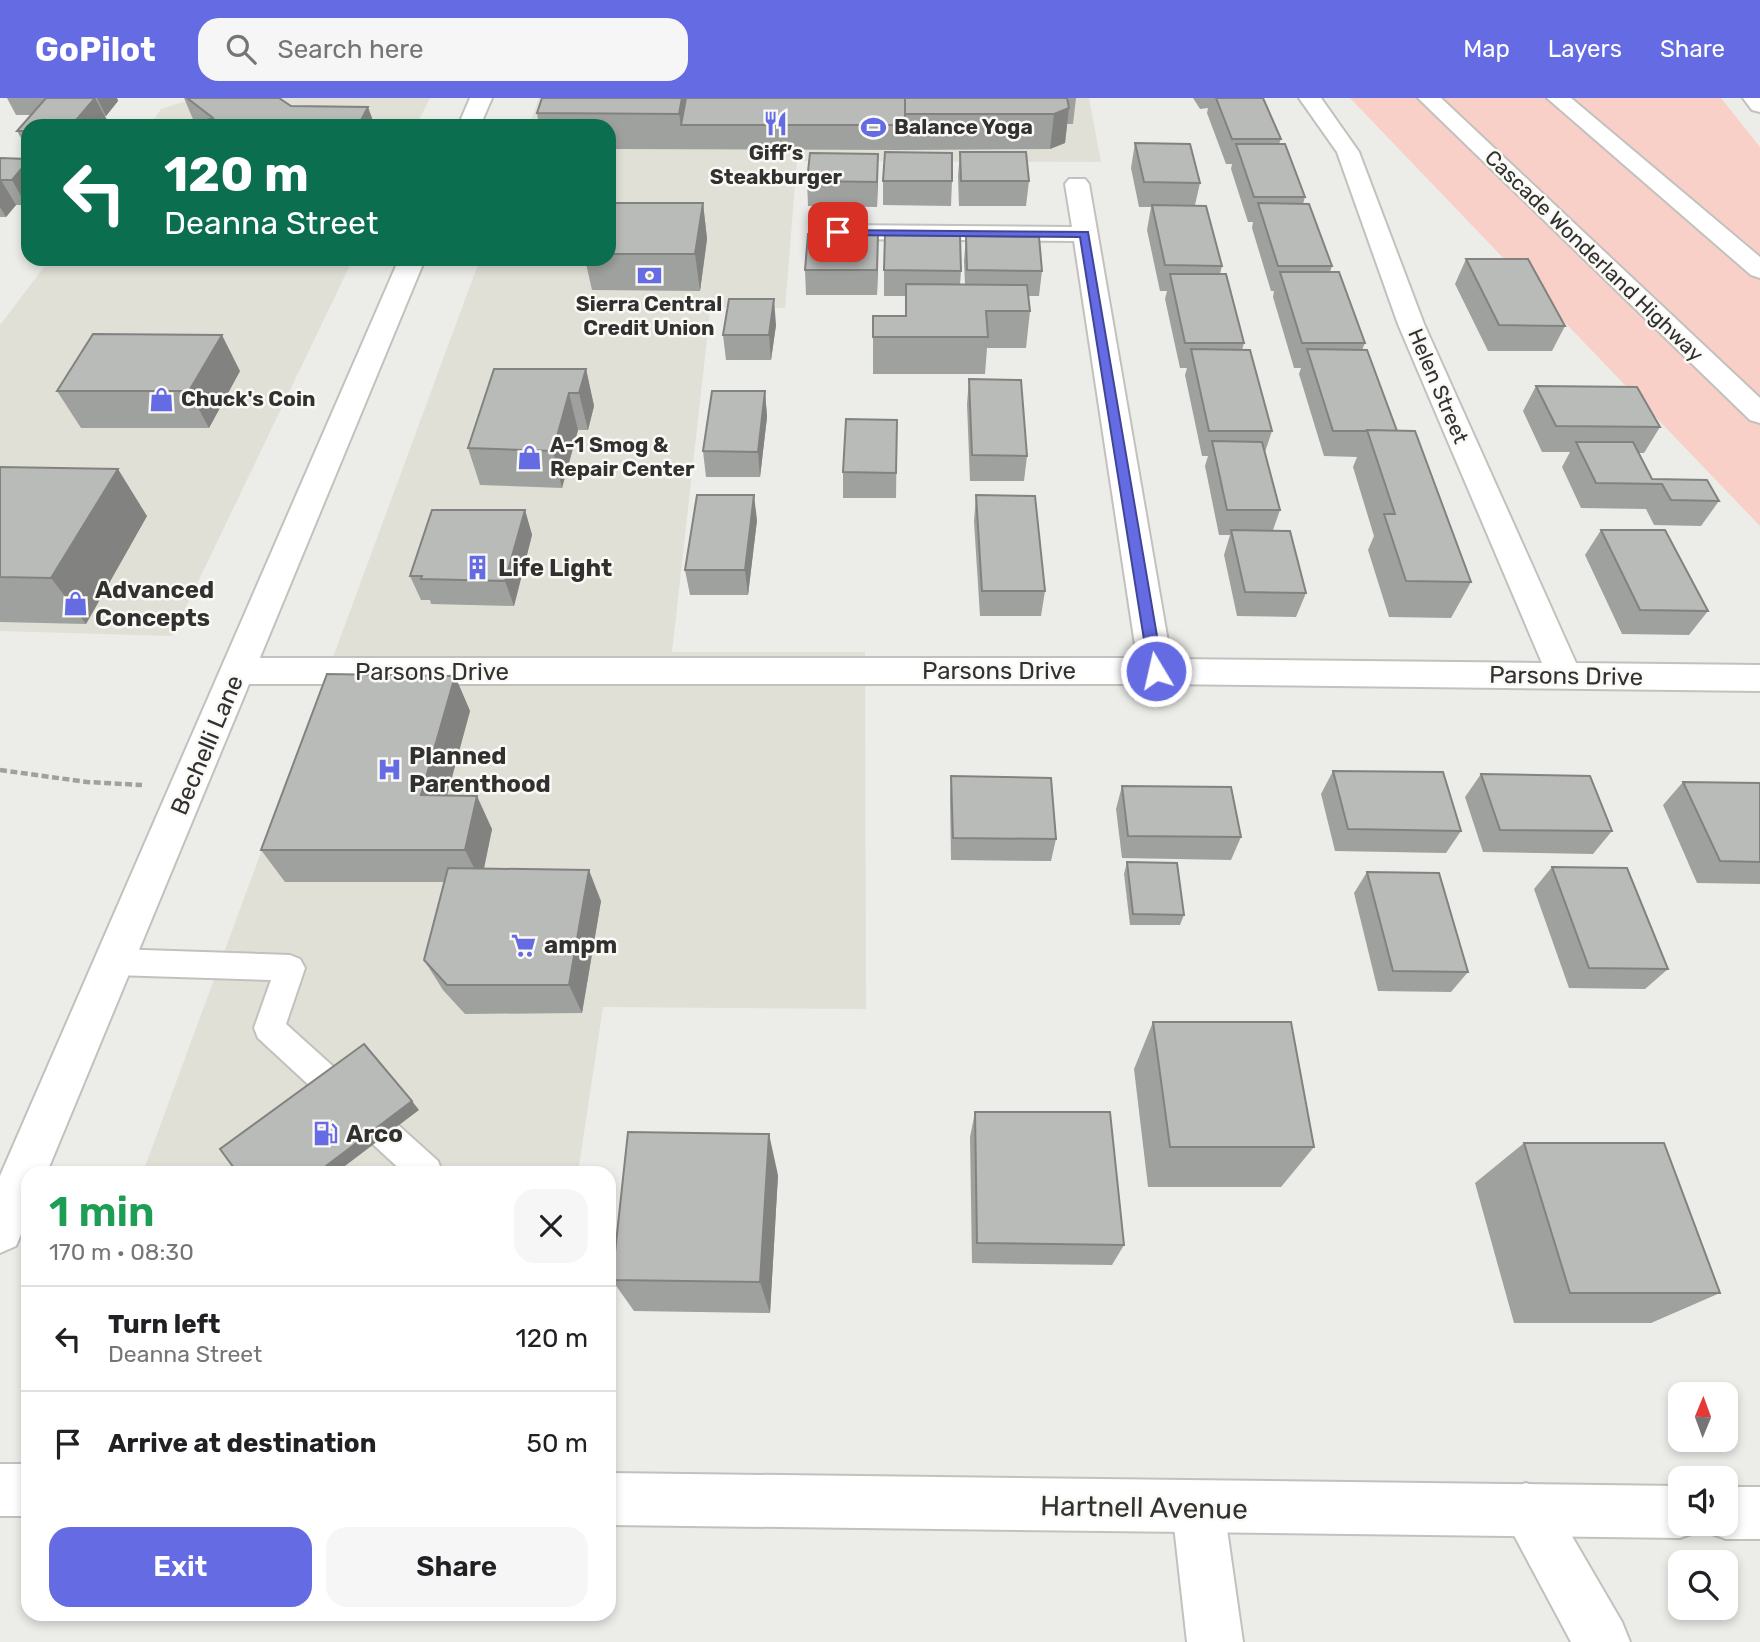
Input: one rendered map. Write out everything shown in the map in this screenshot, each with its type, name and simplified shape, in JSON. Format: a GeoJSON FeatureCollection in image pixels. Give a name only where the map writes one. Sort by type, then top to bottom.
{"type":"FeatureCollection","features":[{"type":"Feature","properties":{"kind":"main road"},"geometry":{"type":"LineString","coordinates":[[472,119],[481,98]]}},
{"type":"Feature","properties":{"kind":"main road","name":"Helen Street"},"geometry":{"type":"LineString","coordinates":[[1310,98],[1348,152],[1411,324],[1565,676]]}},
{"type":"Feature","properties":{"kind":"main road","name":"Cascade Wonderland Highway"},"geometry":{"type":"LineString","coordinates":[[1429,98],[1760,414]]}},
{"type":"Feature","properties":{"kind":"main road"},"geometry":{"type":"LineString","coordinates":[[1558,98],[1760,270]]}},
{"type":"Feature","properties":{"kind":"main road"},"geometry":{"type":"LineString","coordinates":[[1754,98],[1760,106]]}},
{"type":"Feature","properties":{"kind":"main road"},"geometry":{"type":"LineString","coordinates":[[1077,184],[1156,671]]}},
{"type":"Feature","properties":{"kind":"main road"},"geometry":{"type":"LineString","coordinates":[[838,232],[1084,234]]}},
{"type":"Feature","properties":{"kind":"main road","name":"Bechelli Lane"},"geometry":{"type":"LineString","coordinates":[[27,1166],[409,266]]}},
{"type":"Feature","properties":{"kind":"main road","name":"Parsons Drive"},"geometry":{"type":"LineString","coordinates":[[238,671],[1156,671],[1760,678]]}},
{"type":"Feature","properties":{"kind":"main road","name":"Bechelli Lane"},"geometry":{"type":"LineString","coordinates":[[0,1230],[21,1181]]}},
{"type":"Feature","properties":{"kind":"main road"},"geometry":{"type":"LineString","coordinates":[[0,1490],[21,1490]]}},
{"type":"Feature","properties":{"kind":"main road","name":"Hartnell Avenue"},"geometry":{"type":"LineString","coordinates":[[616,1499],[1668,1512]]}},
{"type":"Feature","properties":{"kind":"main road"},"geometry":{"type":"LineString","coordinates":[[1198,1508],[1215,1642]]}},
{"type":"Feature","properties":{"kind":"main road"},"geometry":{"type":"LineString","coordinates":[[1526,1509],[1602,1642]]}},
{"type":"Feature","properties":{"kind":"main road"},"geometry":{"type":"LineString","coordinates":[[1738,1513],[1760,1513]]}},
{"type":"Feature","properties":{"kind":"lane"},"geometry":{"type":"LineString","coordinates":[[114,962],[290,968],[269,1028],[419,1166]]}},
{"type":"Feature","properties":{"kind":"path"},"geometry":{"type":"LineString","coordinates":[[0,771],[87,782],[188,789]]}},
{"type":"Feature","properties":{"kind":"shaded area"},"geometry":{"type":"Polygon","coordinates":[[[242,98],[430,98],[420,119],[154,119],[161,109],[183,102],[239,102],[242,98]]]}},
{"type":"Feature","properties":{"kind":"shaded area"},"geometry":{"type":"Polygon","coordinates":[[[539,98],[1089,98],[1101,162],[797,161],[785,308],[721,307],[710,312],[672,652],[865,652],[866,1009],[603,1007],[579,1166],[145,1166],[477,266],[616,266],[616,119],[532,119],[539,98]]]}},
{"type":"Feature","properties":{"kind":"shaded area"},"geometry":{"type":"Polygon","coordinates":[[[1350,98],[1721,98],[1760,147],[1760,526],[1350,98]]]}},
{"type":"Feature","properties":{"kind":"shaded area"},"geometry":{"type":"Polygon","coordinates":[[[45,266],[350,266],[172,636],[0,631],[0,325],[45,266]]]}},
{"type":"Feature","properties":{"kind":"building"},"geometry":{"type":"Polygon","coordinates":[[[46,98],[95,98],[77,119],[28,119],[46,98]]]}},
{"type":"Feature","properties":{"kind":"building"},"geometry":{"type":"Polygon","coordinates":[[[187,98],[279,98],[291,106],[368,107],[362,119],[210,119],[213,118],[187,98]]]}},
{"type":"Feature","properties":{"kind":"building"},"geometry":{"type":"Polygon","coordinates":[[[542,98],[682,98],[679,114],[537,113],[542,98]]]}},
{"type":"Feature","properties":{"kind":"building"},"geometry":{"type":"Polygon","coordinates":[[[686,98],[905,98],[905,125],[681,125],[686,98]]]}},
{"type":"Feature","properties":{"kind":"building"},"geometry":{"type":"Polygon","coordinates":[[[905,98],[1067,98],[1069,108],[1054,114],[905,114],[905,98]]]}},
{"type":"Feature","properties":{"kind":"building"},"geometry":{"type":"Polygon","coordinates":[[[1216,98],[1263,98],[1281,139],[1232,139],[1216,98]]]}},
{"type":"Feature","properties":{"kind":"building"},"geometry":{"type":"Polygon","coordinates":[[[1135,143],[1190,144],[1200,183],[1144,182],[1135,143]]]}},
{"type":"Feature","properties":{"kind":"building"},"geometry":{"type":"Polygon","coordinates":[[[1236,144],[1285,144],[1305,197],[1254,197],[1236,144]]]}},
{"type":"Feature","properties":{"kind":"building"},"geometry":{"type":"Polygon","coordinates":[[[885,152],[952,153],[952,181],[883,181],[885,152]]]}},
{"type":"Feature","properties":{"kind":"building"},"geometry":{"type":"Polygon","coordinates":[[[960,152],[1026,152],[1029,181],[961,181],[960,152]]]}},
{"type":"Feature","properties":{"kind":"building"},"geometry":{"type":"Polygon","coordinates":[[[810,153],[878,154],[877,182],[807,181],[810,153]]]}},
{"type":"Feature","properties":{"kind":"building"},"geometry":{"type":"Polygon","coordinates":[[[0,158],[21,159],[21,169],[12,180],[0,181],[0,158]]]}},
{"type":"Feature","properties":{"kind":"building"},"geometry":{"type":"Polygon","coordinates":[[[616,203],[703,203],[695,254],[616,254],[616,203]]]}},
{"type":"Feature","properties":{"kind":"building"},"geometry":{"type":"Polygon","coordinates":[[[1258,203],[1309,204],[1332,266],[1278,266],[1258,203]]]}},
{"type":"Feature","properties":{"kind":"building"},"geometry":{"type":"Polygon","coordinates":[[[1152,205],[1206,206],[1222,266],[1165,265],[1152,205]]]}},
{"type":"Feature","properties":{"kind":"building"},"geometry":{"type":"Polygon","coordinates":[[[808,234],[878,235],[877,270],[805,270],[808,234]]]}},
{"type":"Feature","properties":{"kind":"building"},"geometry":{"type":"Polygon","coordinates":[[[885,235],[960,236],[961,271],[884,270],[885,235]]]}},
{"type":"Feature","properties":{"kind":"building"},"geometry":{"type":"Polygon","coordinates":[[[966,236],[1039,237],[1042,271],[967,270],[966,236]]]}},
{"type":"Feature","properties":{"kind":"building"},"geometry":{"type":"Polygon","coordinates":[[[1466,259],[1528,259],[1565,326],[1499,325],[1466,259]]]}},
{"type":"Feature","properties":{"kind":"building"},"geometry":{"type":"Polygon","coordinates":[[[1280,272],[1339,272],[1365,343],[1302,343],[1280,272]]]}},
{"type":"Feature","properties":{"kind":"building"},"geometry":{"type":"Polygon","coordinates":[[[1170,274],[1226,274],[1244,343],[1185,343],[1170,274]]]}},
{"type":"Feature","properties":{"kind":"building"},"geometry":{"type":"Polygon","coordinates":[[[906,284],[1027,285],[1030,311],[986,311],[988,337],[873,337],[873,316],[906,316],[906,284]]]}},
{"type":"Feature","properties":{"kind":"building"},"geometry":{"type":"Polygon","coordinates":[[[729,299],[774,299],[769,335],[723,335],[729,299]]]}},
{"type":"Feature","properties":{"kind":"building"},"geometry":{"type":"Polygon","coordinates":[[[93,334],[222,335],[189,391],[57,391],[93,334]]]}},
{"type":"Feature","properties":{"kind":"building"},"geometry":{"type":"Polygon","coordinates":[[[1191,349],[1250,350],[1272,431],[1209,431],[1191,349]]]}},
{"type":"Feature","properties":{"kind":"building"},"geometry":{"type":"Polygon","coordinates":[[[1307,349],[1367,350],[1397,431],[1333,431],[1307,349]]]}},
{"type":"Feature","properties":{"kind":"building"},"geometry":{"type":"Polygon","coordinates":[[[494,369],[586,369],[579,393],[569,393],[553,451],[468,448],[494,369]]]}},
{"type":"Feature","properties":{"kind":"building"},"geometry":{"type":"Polygon","coordinates":[[[969,379],[1021,380],[1027,456],[972,455],[969,379]]]}},
{"type":"Feature","properties":{"kind":"building"},"geometry":{"type":"Polygon","coordinates":[[[1536,386],[1637,387],[1660,427],[1556,426],[1536,386]]]}},
{"type":"Feature","properties":{"kind":"building"},"geometry":{"type":"Polygon","coordinates":[[[712,391],[765,391],[758,452],[703,451],[712,391]]]}},
{"type":"Feature","properties":{"kind":"building"},"geometry":{"type":"Polygon","coordinates":[[[846,419],[897,420],[896,473],[843,472],[846,419]]]}},
{"type":"Feature","properties":{"kind":"building"},"geometry":{"type":"Polygon","coordinates":[[[1367,430],[1415,431],[1471,582],[1406,581],[1384,514],[1395,514],[1367,430]]]}},
{"type":"Feature","properties":{"kind":"building"},"geometry":{"type":"Polygon","coordinates":[[[1212,441],[1262,442],[1280,510],[1227,510],[1212,441]]]}},
{"type":"Feature","properties":{"kind":"building"},"geometry":{"type":"Polygon","coordinates":[[[1576,442],[1633,442],[1652,479],[1707,480],[1719,501],[1671,500],[1662,484],[1596,483],[1576,442]]]}},
{"type":"Feature","properties":{"kind":"building"},"geometry":{"type":"Polygon","coordinates":[[[0,467],[118,469],[51,578],[0,577],[0,467]]]}},
{"type":"Feature","properties":{"kind":"building"},"geometry":{"type":"Polygon","coordinates":[[[697,495],[754,495],[745,570],[685,570],[697,495]]]}},
{"type":"Feature","properties":{"kind":"building"},"geometry":{"type":"Polygon","coordinates":[[[976,495],[1035,496],[1045,591],[982,591],[976,495]]]}},
{"type":"Feature","properties":{"kind":"building"},"geometry":{"type":"Polygon","coordinates":[[[432,510],[525,510],[505,581],[421,579],[422,576],[410,576],[432,510]]]}},
{"type":"Feature","properties":{"kind":"building"},"geometry":{"type":"Polygon","coordinates":[[[1231,530],[1290,531],[1306,593],[1245,592],[1231,530]]]}},
{"type":"Feature","properties":{"kind":"building"},"geometry":{"type":"Polygon","coordinates":[[[1601,530],[1665,530],[1708,611],[1640,610],[1601,530]]]}},
{"type":"Feature","properties":{"kind":"building","name":"Planned Parenthood"},"geometry":{"type":"Polygon","coordinates":[[[327,674],[455,676],[421,795],[477,796],[465,850],[261,850],[327,674]]]}},
{"type":"Feature","properties":{"kind":"building"},"geometry":{"type":"Polygon","coordinates":[[[1333,771],[1443,772],[1461,831],[1348,829],[1333,771]]]}},
{"type":"Feature","properties":{"kind":"building"},"geometry":{"type":"Polygon","coordinates":[[[1481,774],[1590,776],[1612,831],[1500,830],[1481,774]]]}},
{"type":"Feature","properties":{"kind":"building"},"geometry":{"type":"Polygon","coordinates":[[[951,776],[1051,778],[1056,839],[953,838],[951,776]]]}},
{"type":"Feature","properties":{"kind":"building"},"geometry":{"type":"Polygon","coordinates":[[[1683,782],[1760,783],[1760,862],[1720,861],[1683,782]]]}},
{"type":"Feature","properties":{"kind":"building"},"geometry":{"type":"Polygon","coordinates":[[[1122,786],[1231,787],[1241,837],[1128,836],[1122,786]]]}},
{"type":"Feature","properties":{"kind":"building"},"geometry":{"type":"Polygon","coordinates":[[[1127,862],[1177,863],[1184,915],[1133,914],[1127,862]]]}},
{"type":"Feature","properties":{"kind":"building"},"geometry":{"type":"Polygon","coordinates":[[[1552,867],[1627,868],[1668,969],[1589,968],[1552,867]]]}},
{"type":"Feature","properties":{"kind":"building","name":"ampm"},"geometry":{"type":"Polygon","coordinates":[[[448,868],[589,870],[569,985],[447,985],[424,960],[448,868]]]}},
{"type":"Feature","properties":{"kind":"building"},"geometry":{"type":"Polygon","coordinates":[[[1367,872],[1439,873],[1468,972],[1393,971],[1367,872]]]}},
{"type":"Feature","properties":{"kind":"building"},"geometry":{"type":"Polygon","coordinates":[[[1153,1022],[1291,1022],[1314,1147],[1170,1147],[1153,1022]]]}},
{"type":"Feature","properties":{"kind":"building","name":"Arco"},"geometry":{"type":"Polygon","coordinates":[[[364,1044],[412,1101],[326,1166],[233,1166],[220,1149],[364,1044]]]}},
{"type":"Feature","properties":{"kind":"building"},"geometry":{"type":"Polygon","coordinates":[[[975,1112],[1110,1112],[1124,1245],[977,1243],[975,1112]]]}},
{"type":"Feature","properties":{"kind":"building"},"geometry":{"type":"Polygon","coordinates":[[[628,1132],[769,1134],[760,1282],[616,1280],[616,1243],[628,1132]]]}},
{"type":"Feature","properties":{"kind":"building"},"geometry":{"type":"Polygon","coordinates":[[[1524,1143],[1664,1143],[1720,1293],[1570,1293],[1524,1143]]]}},
{"type":"Feature","properties":{"kind":"place","name":"Giff’s Steakburger"},"geometry":{"type":"Point","coordinates":[776,124]}},
{"type":"Feature","properties":{"kind":"place","name":"Balance Yoga"},"geometry":{"type":"Point","coordinates":[874,127]}},
{"type":"Feature","properties":{"kind":"place","name":"Sierra Central Credit Union"},"geometry":{"type":"Point","coordinates":[649,275]}},
{"type":"Feature","properties":{"kind":"place","name":"Chuck's Coin"},"geometry":{"type":"Point","coordinates":[161,399]}},
{"type":"Feature","properties":{"kind":"place","name":"A-1 Smog & Repair Center"},"geometry":{"type":"Point","coordinates":[530,457]}},
{"type":"Feature","properties":{"kind":"place","name":"Life Light"},"geometry":{"type":"Point","coordinates":[478,568]}},
{"type":"Feature","properties":{"kind":"place","name":"Advanced Concepts"},"geometry":{"type":"Point","coordinates":[75,604]}},
{"type":"Feature","properties":{"kind":"place","name":"Planned Parenthood"},"geometry":{"type":"Point","coordinates":[389,770]}},
{"type":"Feature","properties":{"kind":"place","name":"ampm"},"geometry":{"type":"Point","coordinates":[524,945]}},
{"type":"Feature","properties":{"kind":"place","name":"Arco"},"geometry":{"type":"Point","coordinates":[326,1134]}},
{"type":"Feature","properties":{"kind":"route"},"geometry":{"type":"LineString","coordinates":[[838,232],[1084,234],[1156,671]]}}]}
